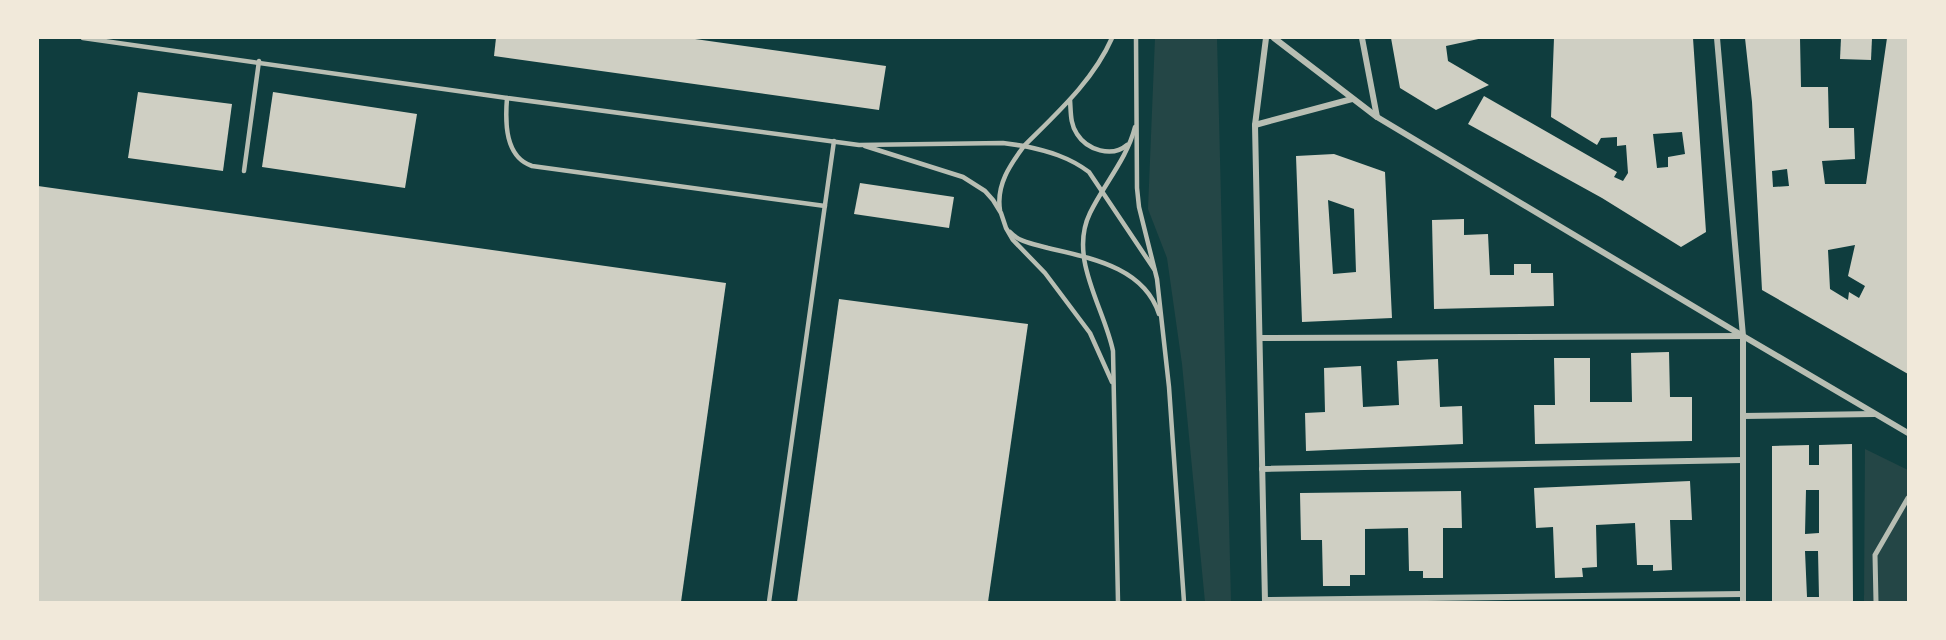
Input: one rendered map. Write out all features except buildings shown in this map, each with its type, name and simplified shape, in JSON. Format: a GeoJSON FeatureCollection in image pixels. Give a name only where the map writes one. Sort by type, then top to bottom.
{"type":"FeatureCollection","features":[{"type":"Feature","properties":{"kind":"street"},"geometry":{"type":"LineString","coordinates":[[1266,38],[1255,125],[1265,601],[1743,594]]}},
{"type":"Feature","properties":{"kind":"street"},"geometry":{"type":"LineString","coordinates":[[1274,38],[1377,117],[1908,433]]}},
{"type":"Feature","properties":{"kind":"street"},"geometry":{"type":"LineString","coordinates":[[1362,38],[1377,117]]}},
{"type":"Feature","properties":{"kind":"street"},"geometry":{"type":"LineString","coordinates":[[1717,38],[1743,336],[1743,603]]}},
{"type":"Feature","properties":{"kind":"street"},"geometry":{"type":"LineString","coordinates":[[1255,125],[1352,99]]}},
{"type":"Feature","properties":{"kind":"street"},"geometry":{"type":"LineString","coordinates":[[1260,338],[1743,336]]}},
{"type":"Feature","properties":{"kind":"street"},"geometry":{"type":"LineString","coordinates":[[1743,417],[1876,414]]}},
{"type":"Feature","properties":{"kind":"street"},"geometry":{"type":"LineString","coordinates":[[1262,468],[1743,460]]}},
{"type":"Feature","properties":{"kind":"street"},"geometry":{"type":"LineString","coordinates":[[1876,603],[1875,555],[1908,498]]}},
{"type":"Feature","properties":{"kind":"lane"},"geometry":{"type":"LineString","coordinates":[[83,38],[859,145],[963,177],[993,200],[1001,213]]}},
{"type":"Feature","properties":{"kind":"lane"},"geometry":{"type":"LineString","coordinates":[[1112,38],[1070,100],[1012,161],[999,195],[1001,213],[1013,240],[1045,273],[1075,310],[1090,333],[1113,384]]}},
{"type":"Feature","properties":{"kind":"lane"},"geometry":{"type":"LineString","coordinates":[[1136,38],[1137,188],[1139,207],[1154,260],[1162,322],[1169,387],[1184,603]]}},
{"type":"Feature","properties":{"kind":"lane"},"geometry":{"type":"LineString","coordinates":[[244,171],[259,62]]}},
{"type":"Feature","properties":{"kind":"lane"},"geometry":{"type":"LineString","coordinates":[[507,98],[506,119],[510,146],[522,162],[532,166],[825,206]]}},
{"type":"Feature","properties":{"kind":"lane"},"geometry":{"type":"LineString","coordinates":[[1070,100],[1073,126],[1076,133],[1089,145],[1109,152],[1119,151],[1131,140]]}},
{"type":"Feature","properties":{"kind":"lane"},"geometry":{"type":"LineString","coordinates":[[1118,603],[1113,351],[1084,257],[1083,239],[1089,214],[1131,140],[1137,119]]}},
{"type":"Feature","properties":{"kind":"lane"},"geometry":{"type":"LineString","coordinates":[[770,603],[834,141]]}},
{"type":"Feature","properties":{"kind":"lane"},"geometry":{"type":"LineString","coordinates":[[859,145],[1003,143],[1051,152],[1073,161],[1089,172],[1145,253],[1157,279]]}},
{"type":"Feature","properties":{"kind":"lane"},"geometry":{"type":"LineString","coordinates":[[1006,228],[1012,235],[1025,242],[1084,257],[1115,268],[1148,293],[1156,305],[1162,322]]}},
{"type":"Feature","properties":{"kind":"shaded area"},"geometry":{"type":"Polygon","coordinates":[[[1155,38],[1217,38],[1231,602],[1205,602],[1182,364],[1167,258],[1148,209],[1155,38]]]}},
{"type":"Feature","properties":{"kind":"shaded area"},"geometry":{"type":"Polygon","coordinates":[[[1865,449],[1908,470],[1908,602],[1864,602],[1865,449]]]}}]}
